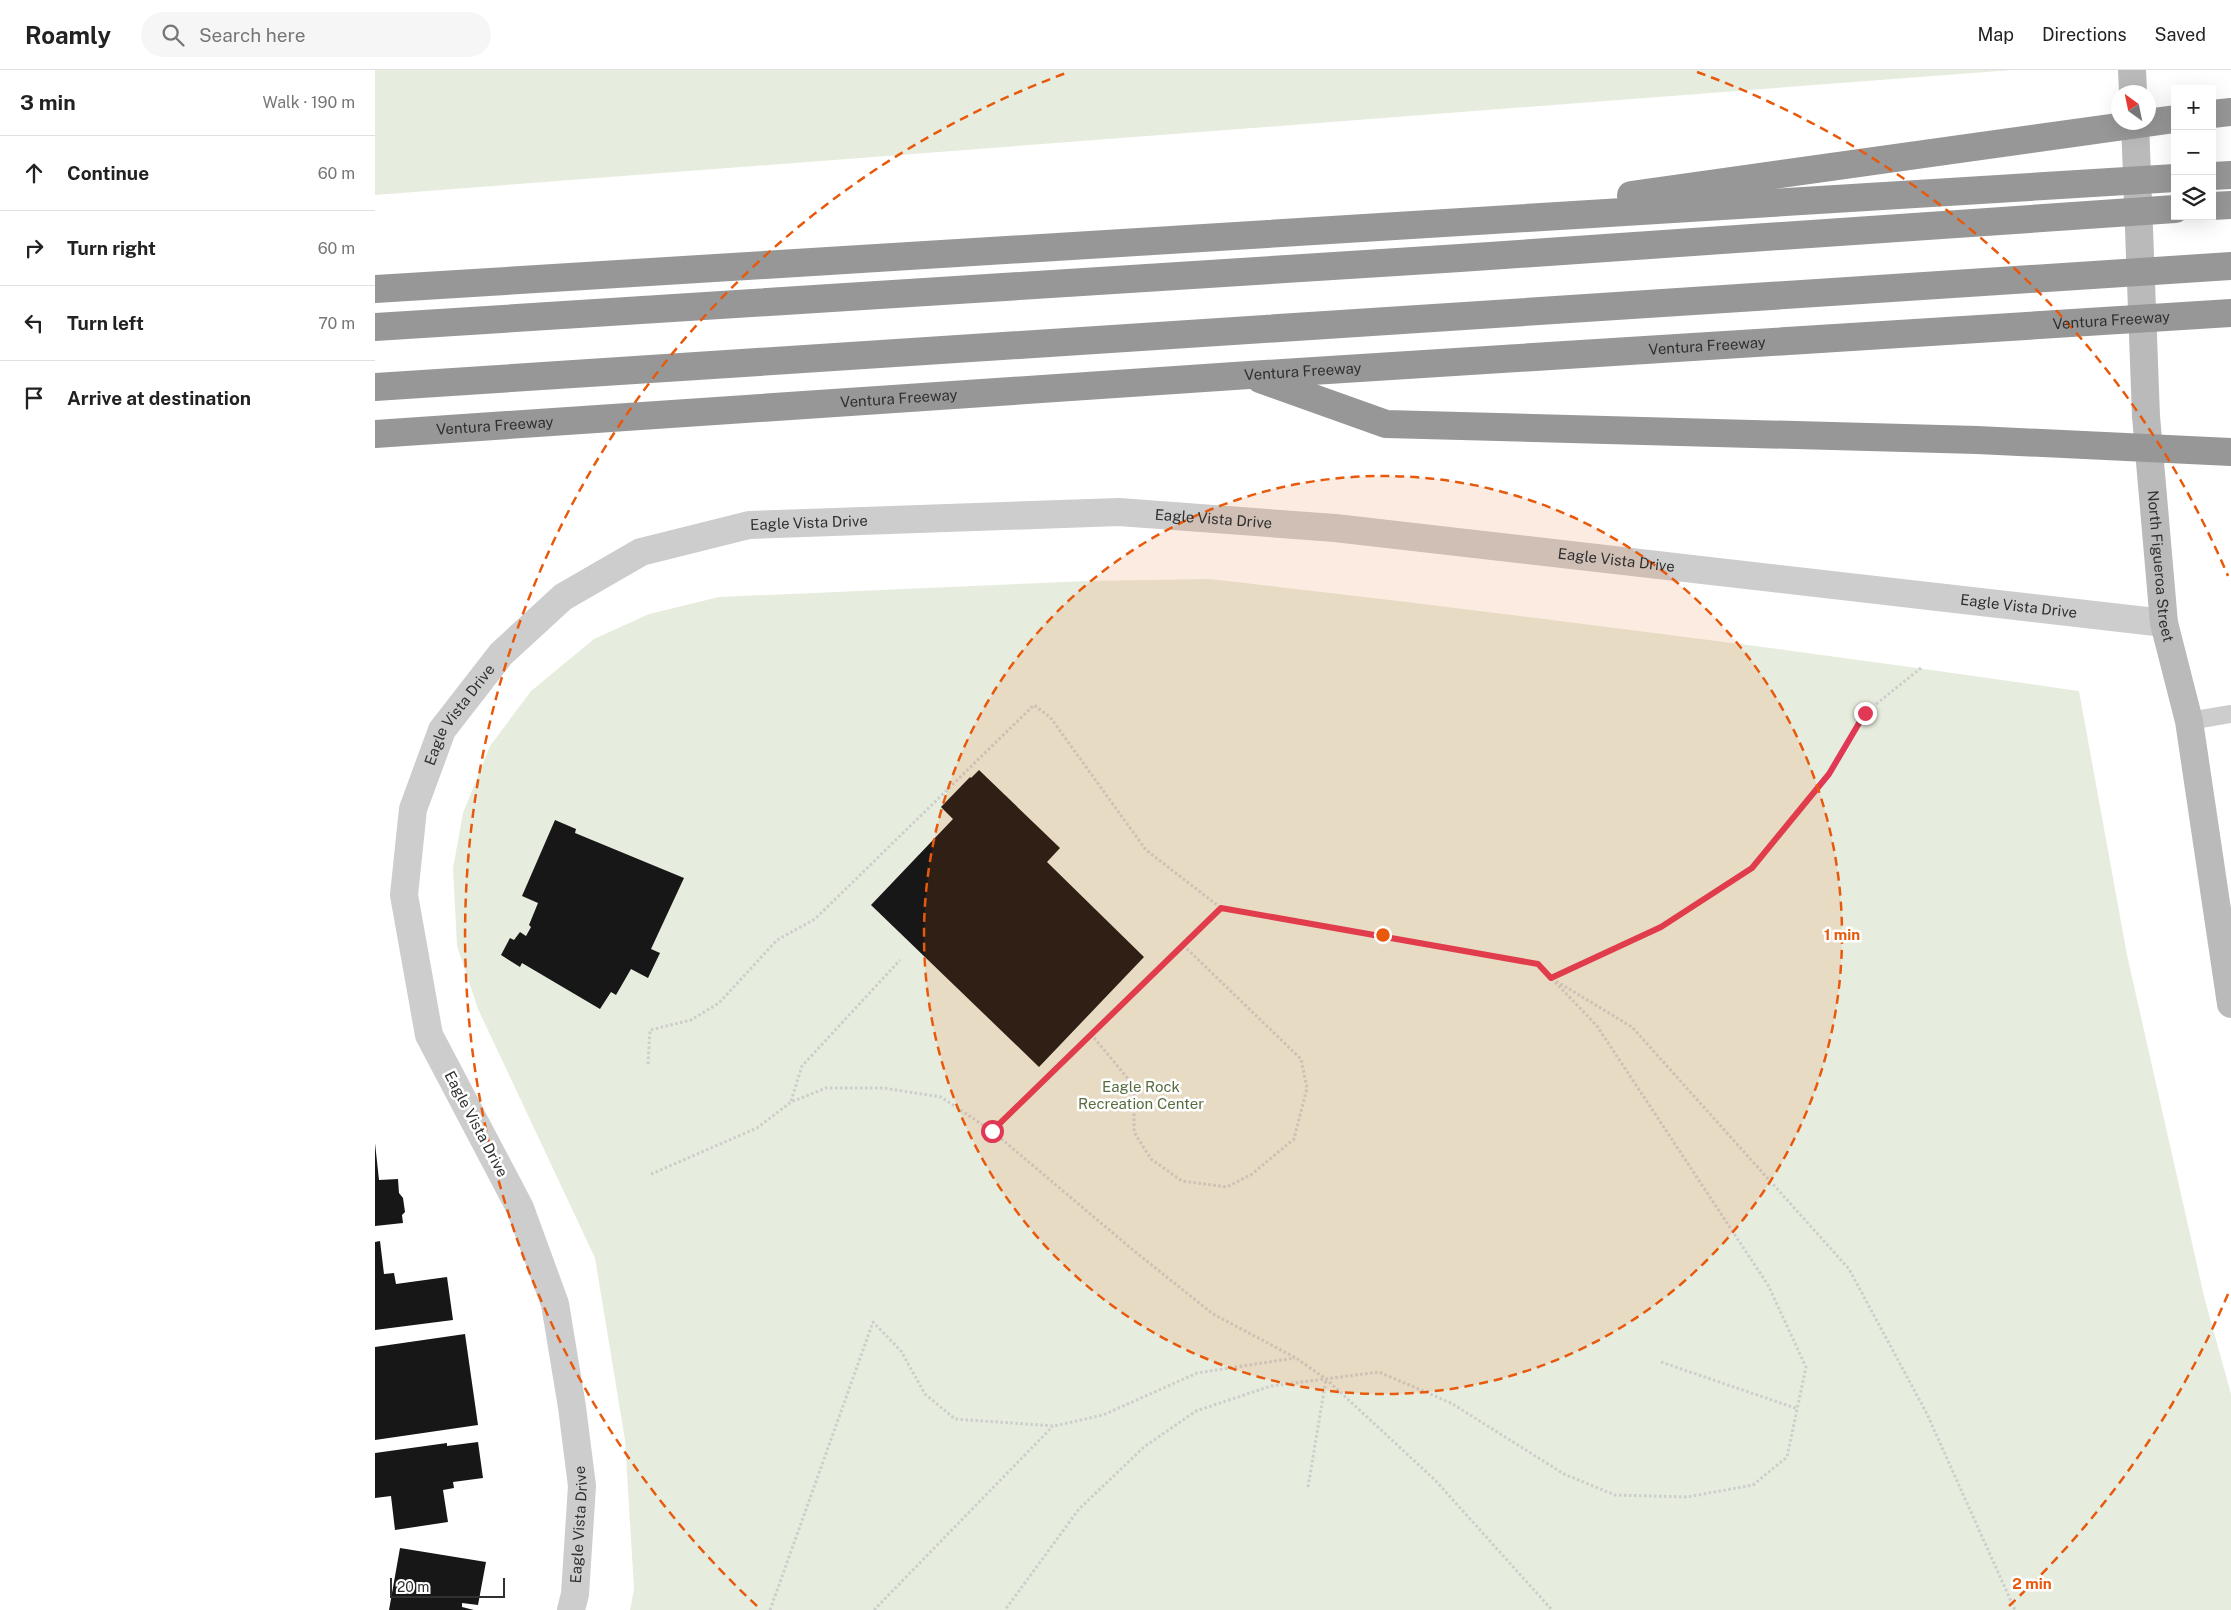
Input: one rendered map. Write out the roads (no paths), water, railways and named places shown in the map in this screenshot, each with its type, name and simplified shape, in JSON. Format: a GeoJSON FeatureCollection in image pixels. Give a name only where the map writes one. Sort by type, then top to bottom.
{"type":"FeatureCollection","features":[{"type":"Feature","properties":{"kind":"highway"},"geometry":{"type":"LineString","coordinates":[[2216,114],[2231,112]]}},
{"type":"Feature","properties":{"kind":"highway"},"geometry":{"type":"LineString","coordinates":[[1432,223],[2171,120]]}},
{"type":"Feature","properties":{"kind":"highway"},"geometry":{"type":"LineString","coordinates":[[2216,176],[2231,175]]}},
{"type":"Feature","properties":{"kind":"highway"},"geometry":{"type":"LineString","coordinates":[[375,289],[2171,178]]}},
{"type":"Feature","properties":{"kind":"highway"},"geometry":{"type":"LineString","coordinates":[[2216,206],[2231,205]]}},
{"type":"Feature","properties":{"kind":"highway"},"geometry":{"type":"LineString","coordinates":[[375,327],[1470,257],[2171,208]]}},
{"type":"Feature","properties":{"kind":"highway"},"geometry":{"type":"LineString","coordinates":[[375,387],[2231,266]]}},
{"type":"Feature","properties":{"kind":"highway","name":"Ventura Freeway"},"geometry":{"type":"LineString","coordinates":[[375,434],[1249,375],[2231,313]]}},
{"type":"Feature","properties":{"kind":"highway"},"geometry":{"type":"LineString","coordinates":[[1249,375],[1386,424],[1977,440],[2231,452]]}},
{"type":"Feature","properties":{"kind":"main road"},"geometry":{"type":"LineString","coordinates":[[2133,70],[2133,85]]}},
{"type":"Feature","properties":{"kind":"main road","name":"North Figueroa Street"},"geometry":{"type":"LineString","coordinates":[[2135,130],[2146,416],[2164,623],[2189,721],[2231,1004]]}},
{"type":"Feature","properties":{"kind":"street","name":"Eagle Vista Drive"},"geometry":{"type":"LineString","coordinates":[[571,1610],[575,1594],[582,1486],[572,1406],[555,1304],[520,1208],[429,1035],[404,895],[413,809],[442,730],[501,654],[563,597],[641,552],[749,525],[1119,512],[1335,528],[2164,623]]}},
{"type":"Feature","properties":{"kind":"lane"},"geometry":{"type":"LineString","coordinates":[[2189,721],[2231,714]]}},
{"type":"Feature","properties":{"kind":"park label","name":"Eagle Rock Recreation Center"},"geometry":{"type":"Point","coordinates":[1141,1096]}}]}
